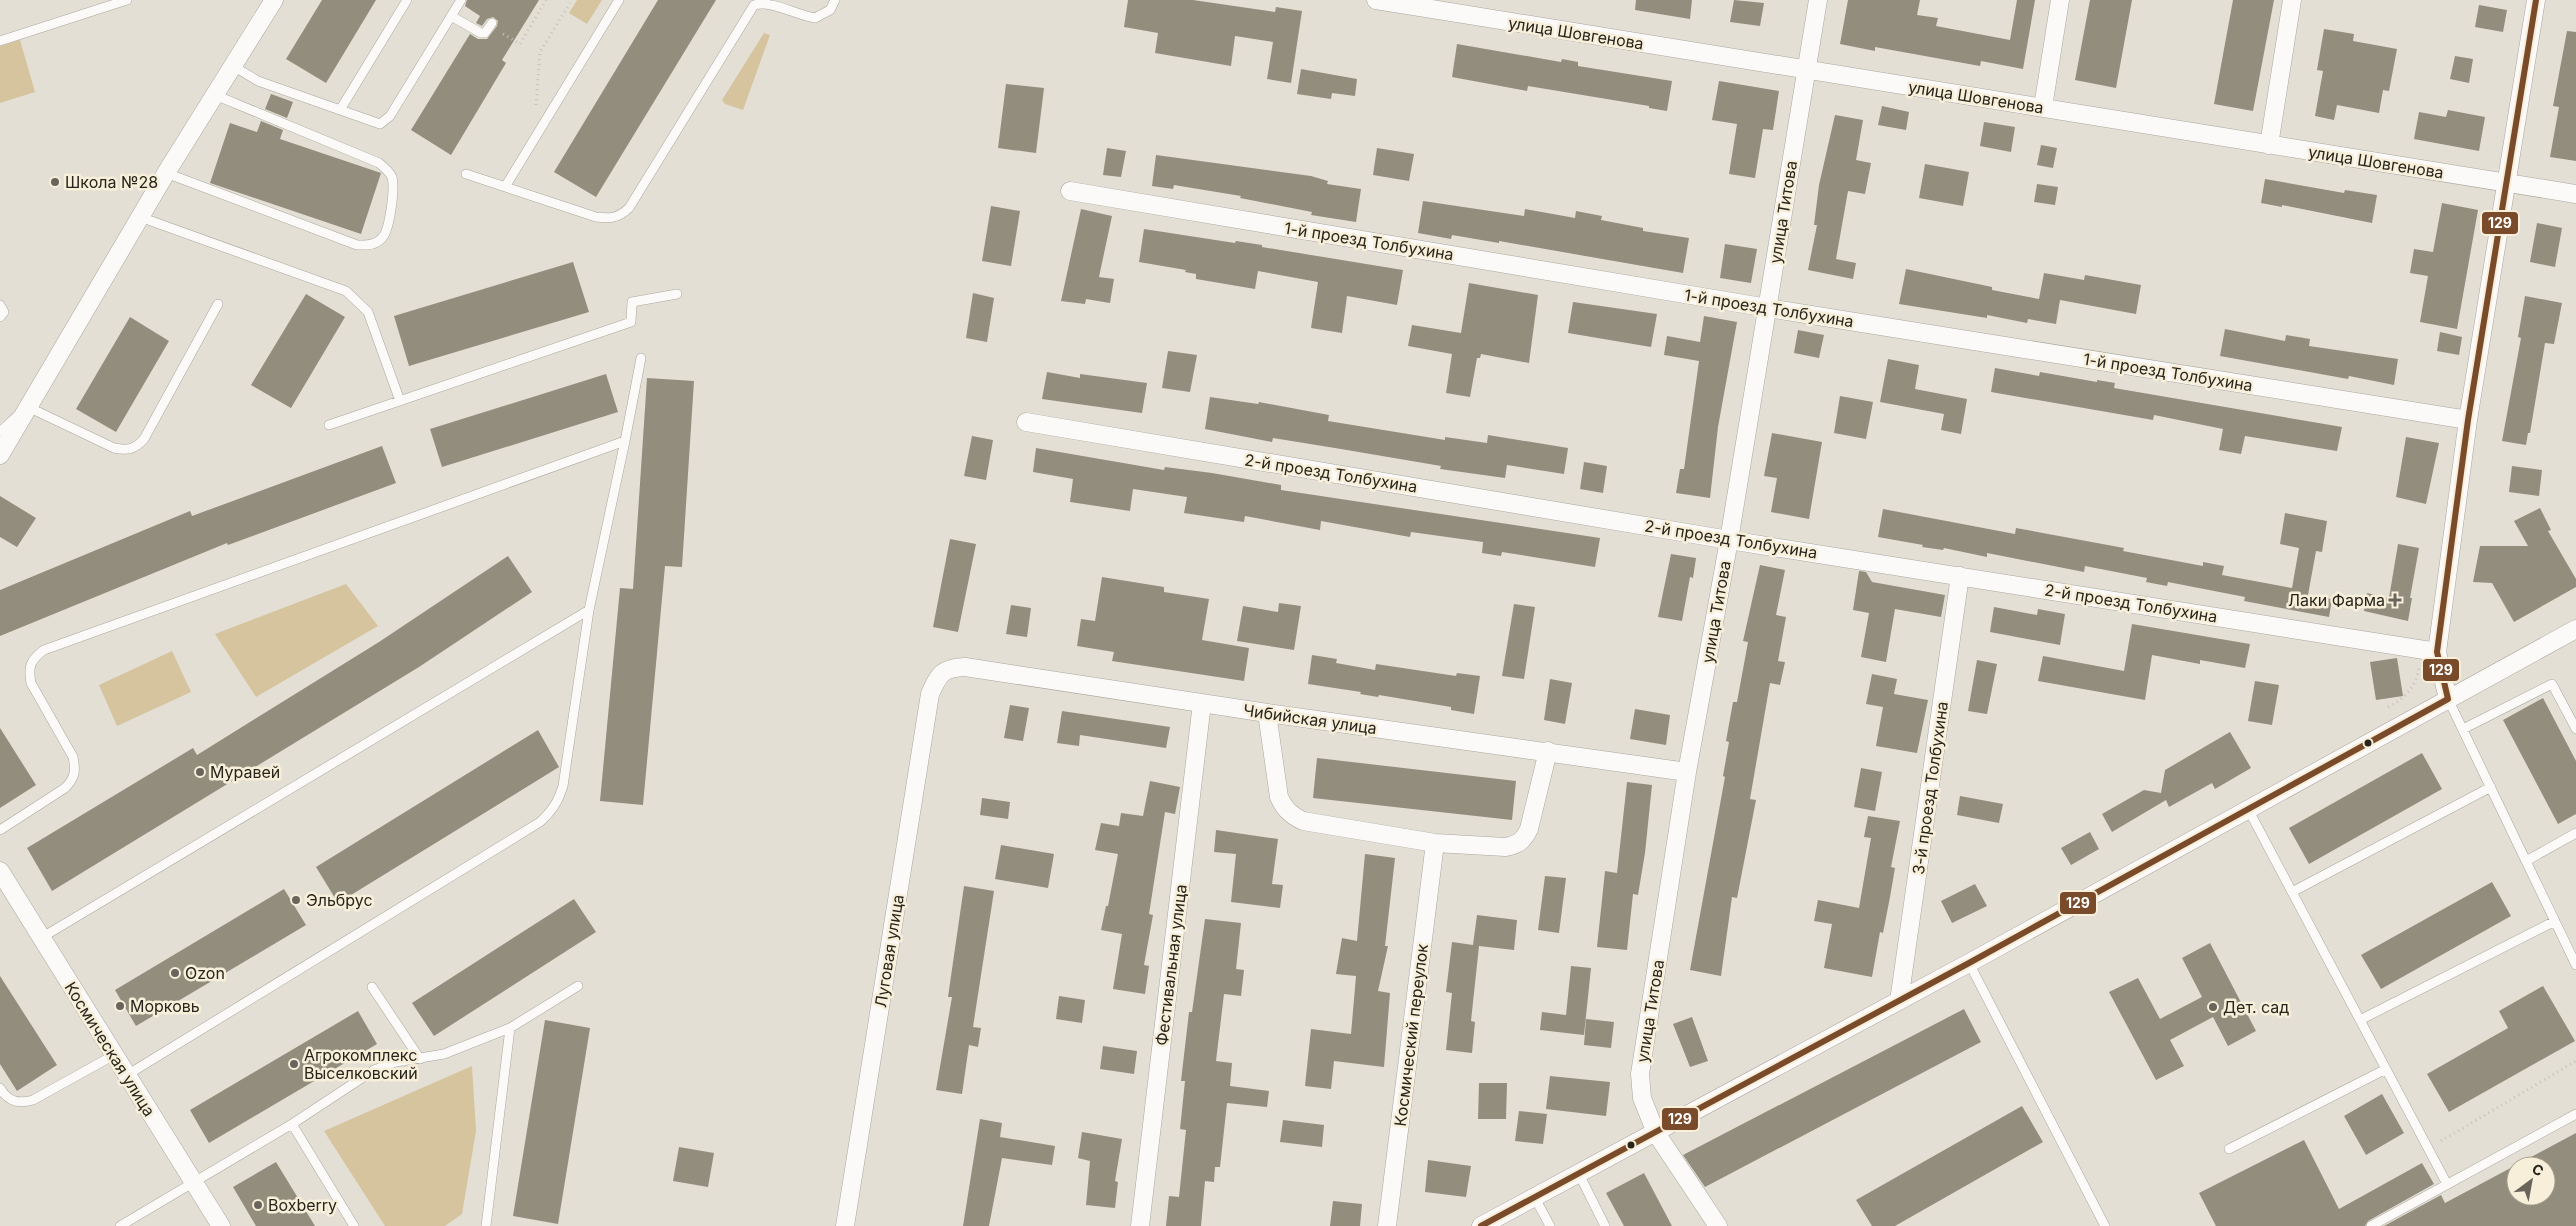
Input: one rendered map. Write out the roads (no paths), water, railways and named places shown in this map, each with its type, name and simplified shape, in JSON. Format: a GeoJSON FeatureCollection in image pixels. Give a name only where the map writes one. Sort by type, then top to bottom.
{"type":"FeatureCollection","features":[{"type":"Feature","properties":{"kind":"street"},"geometry":{"type":"LineString","coordinates":[[0,455],[166,173],[274,0]]}},
{"type":"Feature","properties":{"kind":"street","name":"улица Шовгенова"},"geometry":{"type":"LineString","coordinates":[[1376,0],[2576,194]]}},
{"type":"Feature","properties":{"kind":"street","name":"улица Титова"},"geometry":{"type":"LineString","coordinates":[[1718,1226],[1656,1133],[1642,1098],[1640,1074],[1687,772],[1729,540],[1818,0]]}},
{"type":"Feature","properties":{"kind":"street"},"geometry":{"type":"LineString","coordinates":[[2043,107],[2060,0]]}},
{"type":"Feature","properties":{"kind":"street"},"geometry":{"type":"LineString","coordinates":[[2269,145],[2292,0]]}},
{"type":"Feature","properties":{"kind":"street"},"geometry":{"type":"LineString","coordinates":[[2448,699],[2437,652],[2468,420],[2536,0]]}},
{"type":"Feature","properties":{"kind":"street","name":"1-й проезд Толбухина"},"geometry":{"type":"LineString","coordinates":[[1070,191],[1768,308],[2468,420]]}},
{"type":"Feature","properties":{"kind":"street","name":"2-й проезд Толбухина"},"geometry":{"type":"LineString","coordinates":[[1026,422],[1729,540],[2437,652]]}},
{"type":"Feature","properties":{"kind":"street","name":"3-й проезд Толбухина"},"geometry":{"type":"LineString","coordinates":[[1899,1001],[1960,576]]}},
{"type":"Feature","properties":{"kind":"street"},"geometry":{"type":"LineString","coordinates":[[1481,1226],[1969,963],[2576,629]]}},
{"type":"Feature","properties":{"kind":"street","name":"Чибийская улица"},"geometry":{"type":"LineString","coordinates":[[937,678],[949,667],[965,667],[1267,713],[1548,750],[1687,772]]}},
{"type":"Feature","properties":{"kind":"street","name":"Луговая улица"},"geometry":{"type":"LineString","coordinates":[[844,1226],[930,694],[937,678]]}},
{"type":"Feature","properties":{"kind":"street","name":"Фестивальная улица"},"geometry":{"type":"LineString","coordinates":[[1140,1226],[1202,703]]}},
{"type":"Feature","properties":{"kind":"street"},"geometry":{"type":"LineString","coordinates":[[1267,713],[1279,797],[1292,816],[1303,821],[1435,843],[1505,847],[1516,845],[1524,839],[1529,829],[1548,750]]}},
{"type":"Feature","properties":{"kind":"street","name":"Космический переулок"},"geometry":{"type":"LineString","coordinates":[[1387,1226],[1435,843]]}},
{"type":"Feature","properties":{"kind":"street","name":"Космическая улица"},"geometry":{"type":"LineString","coordinates":[[0,871],[221,1226]]}},
{"type":"Feature","properties":{"kind":"lane"},"geometry":{"type":"LineString","coordinates":[[0,41],[127,0]]}},
{"type":"Feature","properties":{"kind":"lane"},"geometry":{"type":"LineString","coordinates":[[340,110],[407,0]]}},
{"type":"Feature","properties":{"kind":"lane"},"geometry":{"type":"LineString","coordinates":[[233,66],[258,81],[380,124],[386,121],[461,0]]}},
{"type":"Feature","properties":{"kind":"lane"},"geometry":{"type":"LineString","coordinates":[[505,187],[619,0]]}},
{"type":"Feature","properties":{"kind":"lane"},"geometry":{"type":"LineString","coordinates":[[466,174],[596,217],[609,219],[621,216],[629,208],[754,5],[760,3],[771,4],[815,18],[830,10],[835,0]]}},
{"type":"Feature","properties":{"kind":"lane"},"geometry":{"type":"LineString","coordinates":[[451,16],[481,33],[485,33],[491,24]]}},
{"type":"Feature","properties":{"kind":"lane"},"geometry":{"type":"LineString","coordinates":[[166,173],[357,245],[371,245],[383,238],[388,226],[393,188],[392,178],[387,169],[215,95]]}},
{"type":"Feature","properties":{"kind":"lane"},"geometry":{"type":"LineString","coordinates":[[140,217],[346,291],[368,312],[400,401]]}},
{"type":"Feature","properties":{"kind":"lane"},"geometry":{"type":"LineString","coordinates":[[329,425],[631,322],[632,302],[677,294]]}},
{"type":"Feature","properties":{"kind":"lane"},"geometry":{"type":"LineString","coordinates":[[0,432],[29,406],[114,448],[125,451],[136,447],[144,439],[218,304]]}},
{"type":"Feature","properties":{"kind":"lane"},"geometry":{"type":"LineString","coordinates":[[0,305],[4,312],[0,317]]}},
{"type":"Feature","properties":{"kind":"lane"},"geometry":{"type":"LineString","coordinates":[[126,1075],[540,822],[551,812],[563,786],[589,610],[641,358]]}},
{"type":"Feature","properties":{"kind":"lane"},"geometry":{"type":"LineString","coordinates":[[0,830],[65,788],[73,780],[76,768],[73,757],[31,683],[28,670],[33,658],[44,650],[625,441]]}},
{"type":"Feature","properties":{"kind":"lane"},"geometry":{"type":"LineString","coordinates":[[41,938],[589,610]]}},
{"type":"Feature","properties":{"kind":"lane"},"geometry":{"type":"LineString","coordinates":[[2462,729],[2552,684],[2576,729]]}},
{"type":"Feature","properties":{"kind":"lane"},"geometry":{"type":"LineString","coordinates":[[2448,699],[2576,966]]}},
{"type":"Feature","properties":{"kind":"lane"},"geometry":{"type":"LineString","coordinates":[[2292,892],[2490,787]]}},
{"type":"Feature","properties":{"kind":"lane"},"geometry":{"type":"LineString","coordinates":[[2248,809],[2446,1184]]}},
{"type":"Feature","properties":{"kind":"lane"},"geometry":{"type":"LineString","coordinates":[[2526,861],[2576,833]]}},
{"type":"Feature","properties":{"kind":"lane"},"geometry":{"type":"LineString","coordinates":[[2360,1020],[2555,921]]}},
{"type":"Feature","properties":{"kind":"lane"},"geometry":{"type":"LineString","coordinates":[[1969,963],[2105,1226]]}},
{"type":"Feature","properties":{"kind":"lane"},"geometry":{"type":"LineString","coordinates":[[120,1226],[292,1124],[374,1070],[396,1062],[444,1054],[510,1028],[578,986]]}},
{"type":"Feature","properties":{"kind":"lane"},"geometry":{"type":"LineString","coordinates":[[372,987],[420,1059]]}},
{"type":"Feature","properties":{"kind":"lane"},"geometry":{"type":"LineString","coordinates":[[486,1226],[510,1028]]}},
{"type":"Feature","properties":{"kind":"lane"},"geometry":{"type":"LineString","coordinates":[[0,1088],[10,1100],[22,1103],[33,1100],[114,1055]]}},
{"type":"Feature","properties":{"kind":"lane"},"geometry":{"type":"LineString","coordinates":[[2229,1149],[2386,1069]]}},
{"type":"Feature","properties":{"kind":"lane"},"geometry":{"type":"LineString","coordinates":[[2371,1226],[2576,1114]]}},
{"type":"Feature","properties":{"kind":"lane"},"geometry":{"type":"LineString","coordinates":[[292,1124],[354,1226]]}},
{"type":"Feature","properties":{"kind":"lane"},"geometry":{"type":"LineString","coordinates":[[1578,1174],[1605,1226]]}},
{"type":"Feature","properties":{"kind":"lane"},"geometry":{"type":"LineString","coordinates":[[1535,1198],[1550,1226]]}},
{"type":"Feature","properties":{"kind":"place","name":"Школа №28"},"geometry":{"type":"Point","coordinates":[55,182]}},
{"type":"Feature","properties":{"kind":"place","name":"Лаки Фарма"},"geometry":{"type":"Point","coordinates":[2395,600]}},
{"type":"Feature","properties":{"kind":"place","name":"Муравей"},"geometry":{"type":"Point","coordinates":[200,772]}},
{"type":"Feature","properties":{"kind":"place","name":"Эльбрус"},"geometry":{"type":"Point","coordinates":[296,900]}},
{"type":"Feature","properties":{"kind":"place","name":"Ozon"},"geometry":{"type":"Point","coordinates":[175,973]}},
{"type":"Feature","properties":{"kind":"place","name":"Морковь"},"geometry":{"type":"Point","coordinates":[120,1006]}},
{"type":"Feature","properties":{"kind":"place","name":"Дет. сад"},"geometry":{"type":"Point","coordinates":[2213,1007]}},
{"type":"Feature","properties":{"kind":"place","name":"Агрокомплекс Выселковский"},"geometry":{"type":"Point","coordinates":[294,1064]}},
{"type":"Feature","properties":{"kind":"place","name":"Boxberry"},"geometry":{"type":"Point","coordinates":[258,1205]}}]}
